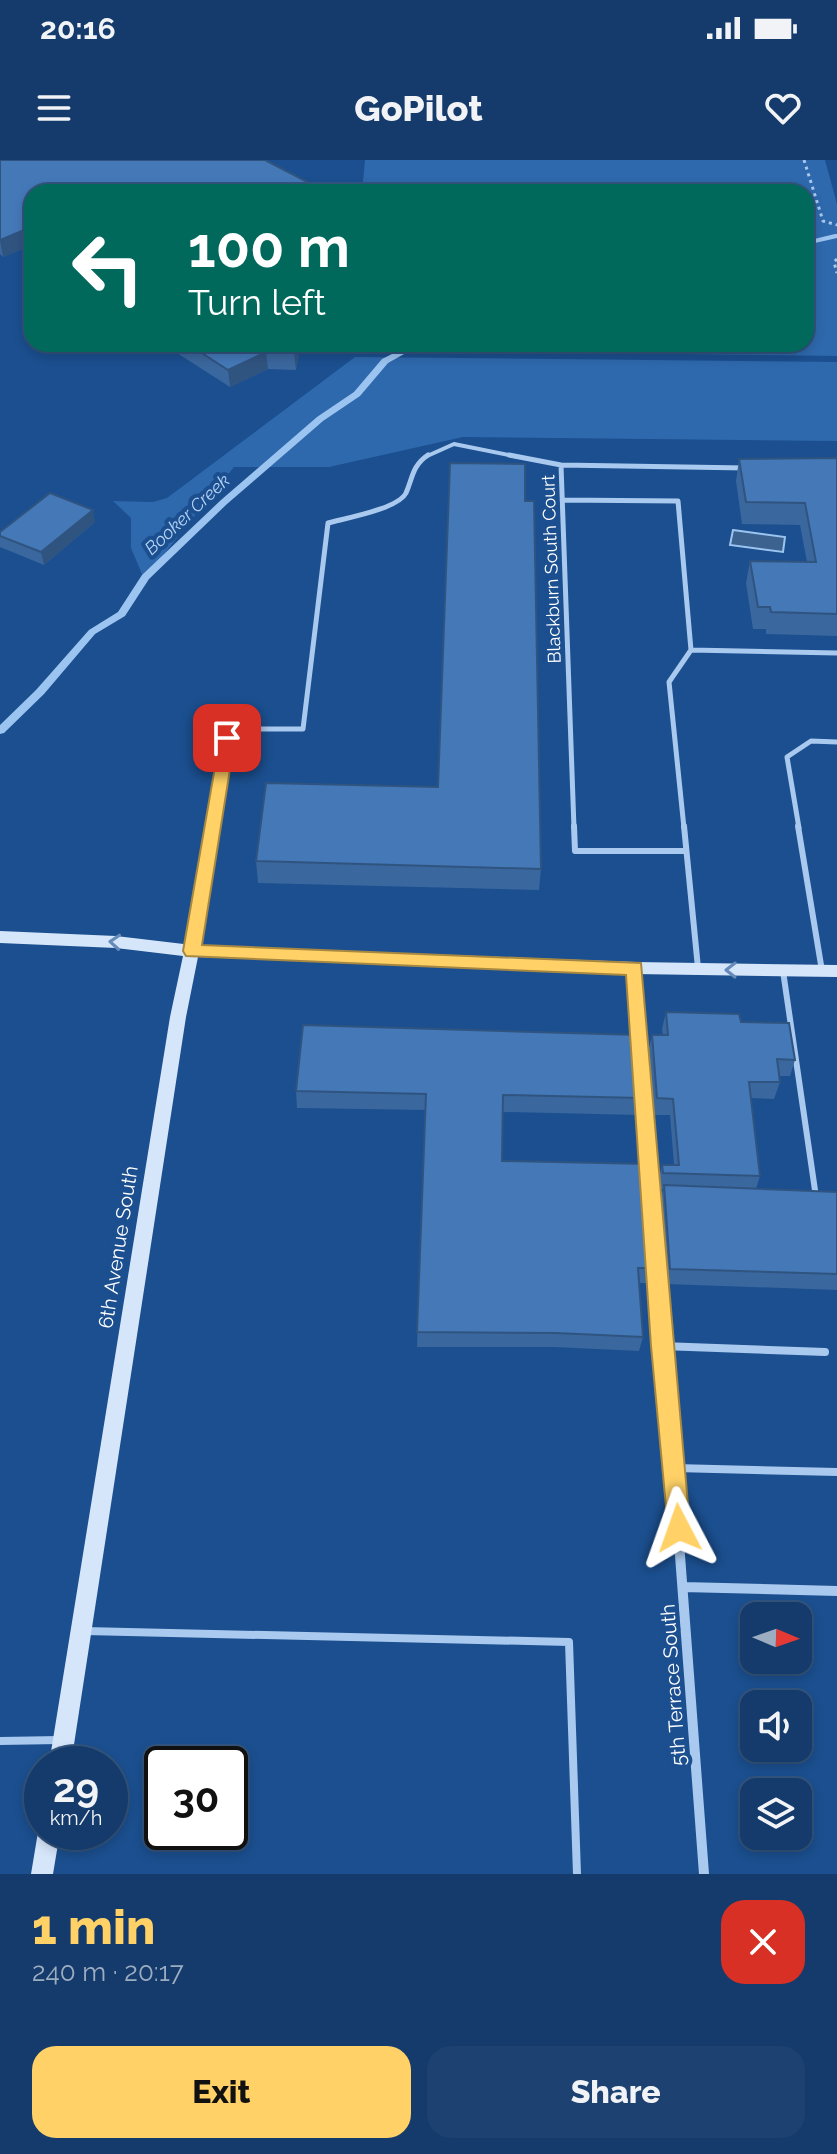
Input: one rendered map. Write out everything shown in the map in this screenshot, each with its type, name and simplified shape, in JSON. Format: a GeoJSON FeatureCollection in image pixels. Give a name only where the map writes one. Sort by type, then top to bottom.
{"type":"FeatureCollection","features":[{"type":"Feature","properties":{"kind":"main road"},"geometry":{"type":"LineString","coordinates":[[0,937],[116,942],[192,951],[635,968],[830,971]]}},
{"type":"Feature","properties":{"kind":"main road","name":"6th Avenue South"},"geometry":{"type":"LineString","coordinates":[[63,1746],[178,1017],[192,951]]}},
{"type":"Feature","properties":{"kind":"main road"},"geometry":{"type":"LineString","coordinates":[[42,1874],[46,1850]]}},
{"type":"Feature","properties":{"kind":"street","name":"5th Terrace South"},"geometry":{"type":"LineString","coordinates":[[635,968],[704,1874]]}},
{"type":"Feature","properties":{"kind":"street"},"geometry":{"type":"LineString","coordinates":[[683,1587],[837,1591]]}},
{"type":"Feature","properties":{"kind":"lane","name":"6th Avenue South"},"geometry":{"type":"LineString","coordinates":[[192,951],[227,738],[252,729],[303,729],[328,523],[398,503],[406,496],[414,467],[440,447],[470,445],[561,465]]}},
{"type":"Feature","properties":{"kind":"lane","name":"Blackburn South Court"},"geometry":{"type":"LineString","coordinates":[[686,851],[575,851],[561,465],[760,469]]}},
{"type":"Feature","properties":{"kind":"lane"},"geometry":{"type":"LineString","coordinates":[[562,500],[678,501],[691,650],[669,682],[698,969]]}},
{"type":"Feature","properties":{"kind":"lane"},"geometry":{"type":"LineString","coordinates":[[691,650],[837,653]]}},
{"type":"Feature","properties":{"kind":"lane"},"geometry":{"type":"LineString","coordinates":[[830,971],[787,757],[811,741],[837,742]]}},
{"type":"Feature","properties":{"kind":"lane"},"geometry":{"type":"LineString","coordinates":[[783,971],[816,1200]]}},
{"type":"Feature","properties":{"kind":"lane"},"geometry":{"type":"LineString","coordinates":[[653,1195],[668,1195]]}},
{"type":"Feature","properties":{"kind":"lane"},"geometry":{"type":"LineString","coordinates":[[801,1199],[827,1200]]}},
{"type":"Feature","properties":{"kind":"lane"},"geometry":{"type":"LineString","coordinates":[[662,1346],[825,1352]]}},
{"type":"Feature","properties":{"kind":"lane"},"geometry":{"type":"LineString","coordinates":[[675,1468],[837,1472]]}},
{"type":"Feature","properties":{"kind":"lane"},"geometry":{"type":"LineString","coordinates":[[81,1631],[569,1642],[577,1874]]}},
{"type":"Feature","properties":{"kind":"lane"},"geometry":{"type":"LineString","coordinates":[[0,1741],[64,1740]]}},
{"type":"Feature","properties":{"kind":"path"},"geometry":{"type":"LineString","coordinates":[[804,160],[811,184]]}},
{"type":"Feature","properties":{"kind":"path"},"geometry":{"type":"LineString","coordinates":[[814,192],[823,221],[837,225]]}},
{"type":"Feature","properties":{"kind":"path"},"geometry":{"type":"LineString","coordinates":[[837,259],[834,262],[837,273]]}},
{"type":"Feature","properties":{"kind":"shaded area"},"geometry":{"type":"Polygon","coordinates":[[[365,160],[825,160],[837,204],[837,356],[511,352],[814,352],[814,184],[363,184],[365,160]]]}},
{"type":"Feature","properties":{"kind":"shaded area"},"geometry":{"type":"Polygon","coordinates":[[[355,357],[837,362],[837,441],[463,437],[329,467],[234,467],[144,579],[131,548],[131,518],[113,501],[153,502],[167,498],[355,357]]]}},
{"type":"Feature","properties":{"kind":"shaded area"},"geometry":{"type":"Polygon","coordinates":[[[733,530],[785,537],[783,552],[730,545],[733,530]]]}},
{"type":"Feature","properties":{"kind":"building"},"geometry":{"type":"Polygon","coordinates":[[[0,160],[265,160],[311,184],[24,184],[24,230],[0,240],[0,160]]]}},
{"type":"Feature","properties":{"kind":"building"},"geometry":{"type":"Polygon","coordinates":[[[200,352],[266,352],[228,370],[200,352]]]}},
{"type":"Feature","properties":{"kind":"building"},"geometry":{"type":"Polygon","coordinates":[[[837,458],[837,614],[771,612],[770,607],[758,607],[750,561],[816,562],[805,503],[746,502],[739,459],[837,458]]]}},
{"type":"Feature","properties":{"kind":"building"},"geometry":{"type":"Polygon","coordinates":[[[450,463],[525,464],[525,501],[534,501],[541,869],[256,861],[266,783],[438,787],[450,463]]]}},
{"type":"Feature","properties":{"kind":"building"},"geometry":{"type":"Polygon","coordinates":[[[50,493],[93,510],[41,552],[0,536],[0,532],[50,493]]]}},
{"type":"Feature","properties":{"kind":"building"},"geometry":{"type":"Polygon","coordinates":[[[666,1012],[739,1014],[741,1022],[789,1023],[795,1060],[777,1059],[780,1082],[749,1082],[760,1176],[663,1173],[662,1165],[679,1165],[673,1099],[657,1098],[652,1035],[668,1035],[666,1012]]]}},
{"type":"Feature","properties":{"kind":"building"},"geometry":{"type":"Polygon","coordinates":[[[303,1025],[637,1035],[642,1098],[503,1095],[502,1161],[648,1164],[656,1268],[638,1268],[643,1337],[417,1332],[426,1094],[296,1091],[303,1025]]]}},
{"type":"Feature","properties":{"kind":"building"},"geometry":{"type":"Polygon","coordinates":[[[664,1185],[837,1192],[837,1274],[670,1269],[664,1185]]]}},
{"type":"Feature","properties":{"kind":"waterway","name":"Booker Creek"},"geometry":{"type":"LineString","coordinates":[[814,241],[835,236]]}},
{"type":"Feature","properties":{"kind":"waterway","name":"Booker Creek"},"geometry":{"type":"LineString","coordinates":[[0,731],[40,692],[92,632],[122,614],[145,577],[224,502],[320,419],[357,394],[385,361],[402,352]]}},
{"type":"Feature","properties":{"kind":"route"},"geometry":{"type":"LineString","coordinates":[[227,738],[192,951],[635,968],[662,1346],[679,1528]]}}]}
